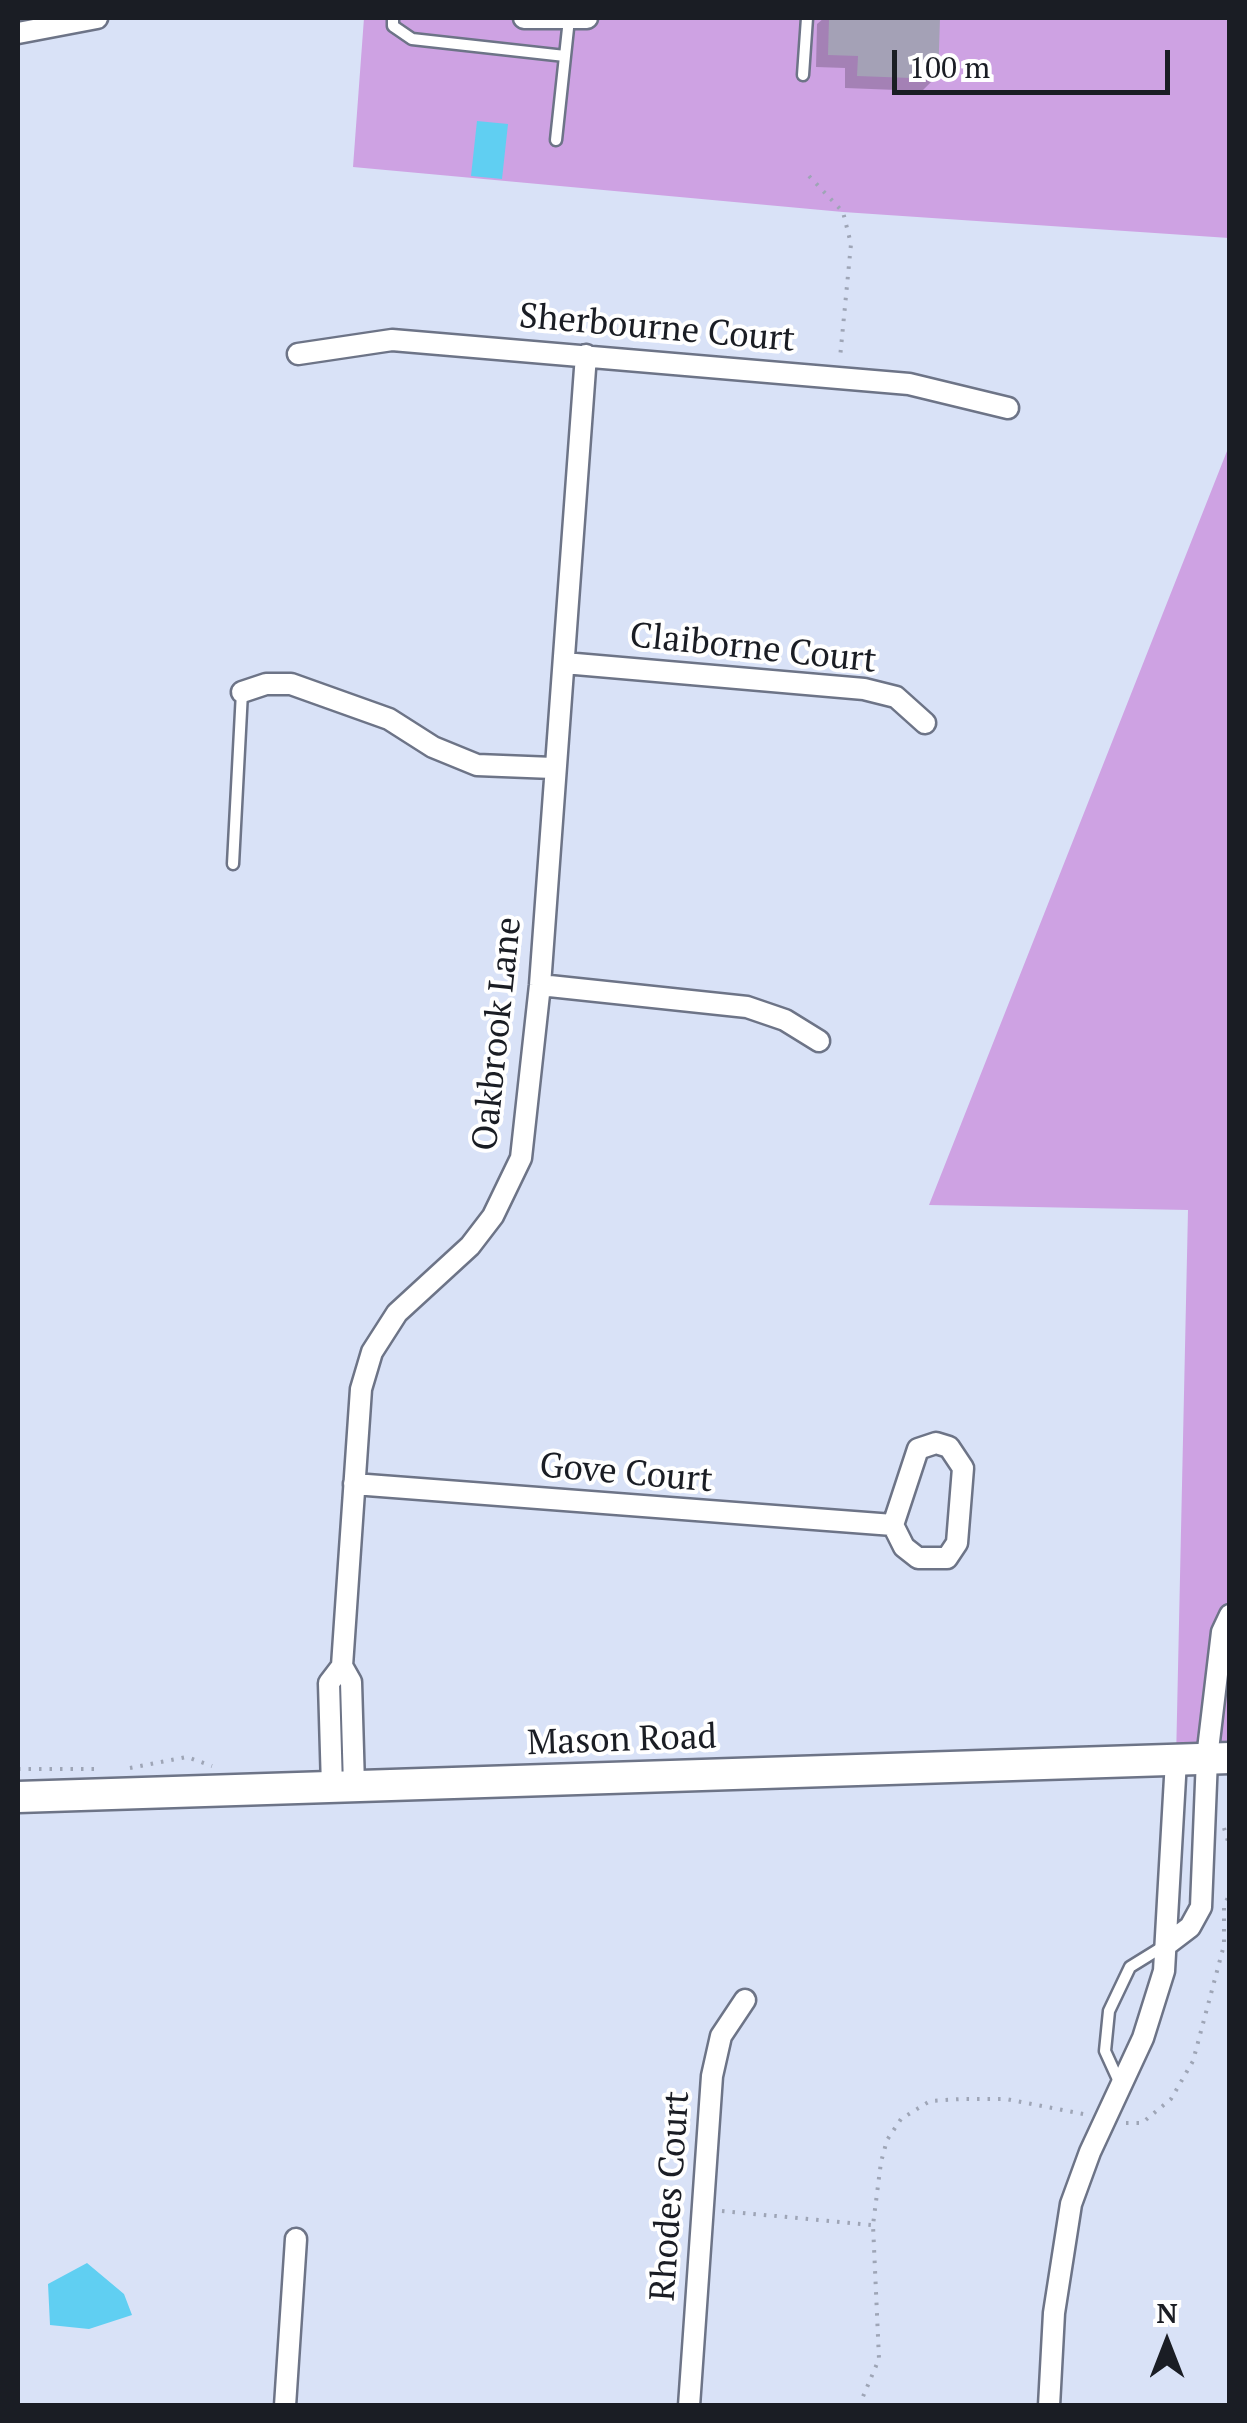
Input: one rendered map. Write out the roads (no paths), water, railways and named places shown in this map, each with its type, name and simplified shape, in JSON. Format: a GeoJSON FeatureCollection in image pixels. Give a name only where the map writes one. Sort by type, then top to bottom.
{"type":"FeatureCollection","features":[{"type":"Feature","properties":{"kind":"main road","name":"Mason Road"},"geometry":{"type":"LineString","coordinates":[[18,1798],[1218,1758]]}},
{"type":"Feature","properties":{"kind":"street"},"geometry":{"type":"LineString","coordinates":[[27,27],[97,18]]}},
{"type":"Feature","properties":{"kind":"street"},"geometry":{"type":"LineString","coordinates":[[524,18],[578,18]]}},
{"type":"Feature","properties":{"kind":"street","name":"Sherbourne Court"},"geometry":{"type":"LineString","coordinates":[[298,354],[392,340],[909,384],[1008,408]]}},
{"type":"Feature","properties":{"kind":"street","name":"Oakbrook Lane"},"geometry":{"type":"LineString","coordinates":[[343,1787],[351,1682],[342,1666],[360,1389],[372,1352],[397,1313],[470,1246],[493,1216],[521,1158],[540,985],[586,355]]}},
{"type":"Feature","properties":{"kind":"street","name":"Claiborne Court"},"geometry":{"type":"LineString","coordinates":[[564,663],[864,689],[896,697],[925,723]]}},
{"type":"Feature","properties":{"kind":"street"},"geometry":{"type":"LineString","coordinates":[[242,692],[266,684],[291,684],[389,719],[433,747],[478,765],[553,768]]}},
{"type":"Feature","properties":{"kind":"street"},"geometry":{"type":"LineString","coordinates":[[540,985],[747,1006],[785,1020],[819,1041]]}},
{"type":"Feature","properties":{"kind":"street"},"geometry":{"type":"LineString","coordinates":[[936,1443],[949,1447],[963,1468],[957,1544],[947,1558],[918,1558],[904,1548],[893,1525],[918,1449],[936,1443]]}},
{"type":"Feature","properties":{"kind":"street","name":"Gove Court"},"geometry":{"type":"LineString","coordinates":[[354,1484],[893,1525]]}},
{"type":"Feature","properties":{"kind":"street"},"geometry":{"type":"LineString","coordinates":[[1169,1943],[1190,1926],[1201,1907],[1218,1758],[1222,1632],[1230,1615]]}},
{"type":"Feature","properties":{"kind":"street"},"geometry":{"type":"LineString","coordinates":[[1049,2406],[1062,2244],[1071,2204],[1158,1998],[1169,1943],[1176,1760]]}},
{"type":"Feature","properties":{"kind":"street","name":"Rhodes Court"},"geometry":{"type":"LineString","coordinates":[[689,2406],[717,2049],[745,2000]]}},
{"type":"Feature","properties":{"kind":"street"},"geometry":{"type":"LineString","coordinates":[[285,2406],[296,2239]]}},
{"type":"Feature","properties":{"kind":"lane"},"geometry":{"type":"LineString","coordinates":[[393,18],[393,26],[412,39],[565,56]]}},
{"type":"Feature","properties":{"kind":"lane"},"geometry":{"type":"LineString","coordinates":[[556,140],[565,56],[578,18]]}},
{"type":"Feature","properties":{"kind":"lane"},"geometry":{"type":"LineString","coordinates":[[803,75],[807,18]]}},
{"type":"Feature","properties":{"kind":"lane"},"geometry":{"type":"LineString","coordinates":[[233,864],[242,692]]}},
{"type":"Feature","properties":{"kind":"lane"},"geometry":{"type":"LineString","coordinates":[[1121,2086],[1105,2051],[1109,2010],[1130,1967],[1169,1943]]}},
{"type":"Feature","properties":{"kind":"water"},"geometry":{"type":"Polygon","coordinates":[[[477,121],[508,124],[502,179],[471,176],[477,121]]]}},
{"type":"Feature","properties":{"kind":"water"},"geometry":{"type":"Polygon","coordinates":[[[87,2263],[124,2294],[132,2315],[89,2329],[50,2325],[48,2284],[87,2263]]]}}]}
